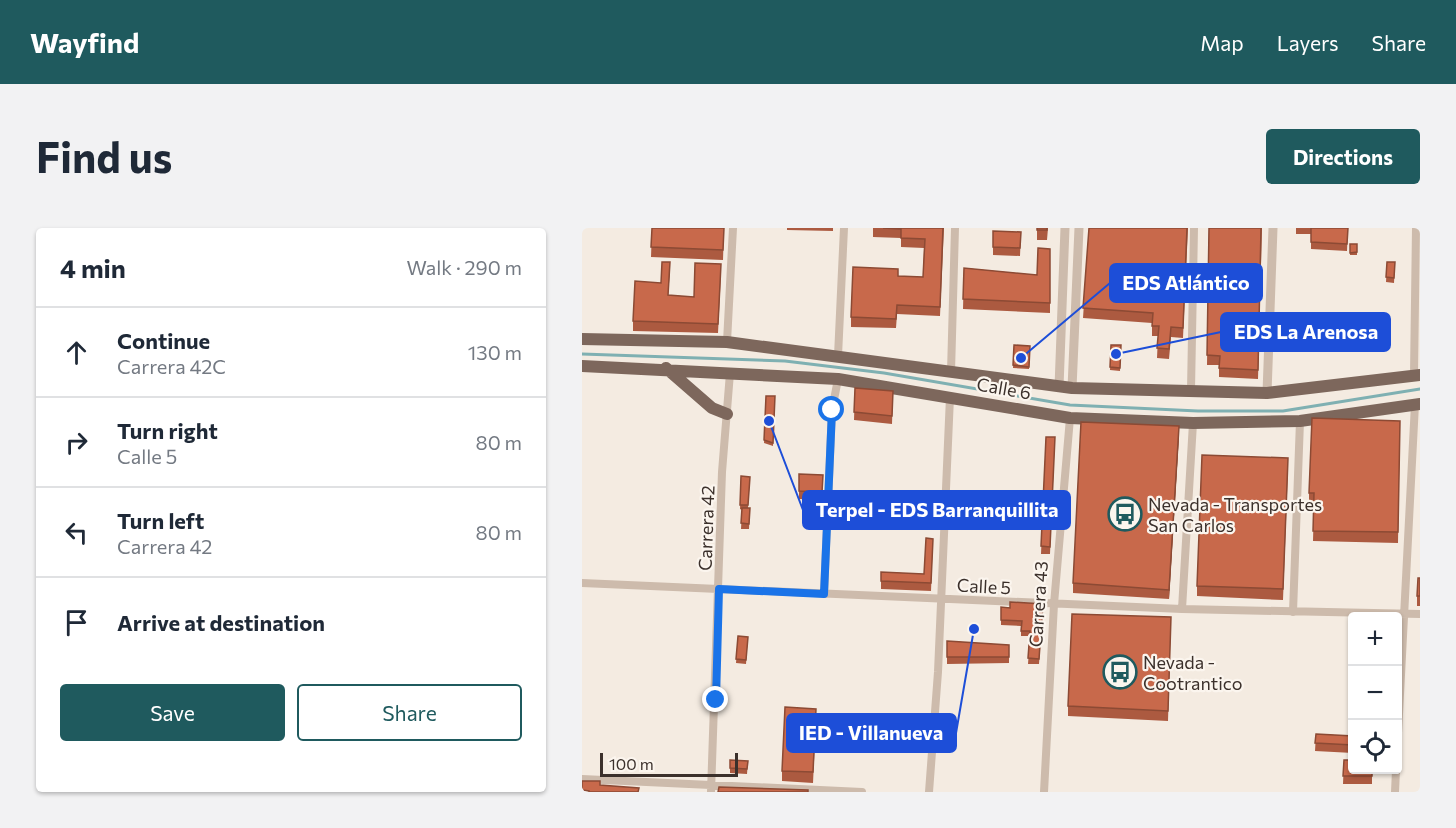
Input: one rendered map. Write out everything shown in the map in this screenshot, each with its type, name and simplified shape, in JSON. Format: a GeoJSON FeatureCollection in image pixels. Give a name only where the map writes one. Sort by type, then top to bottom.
{"type":"FeatureCollection","features":[{"type":"Feature","properties":{"kind":"main road","name":"Calle 6"},"geometry":{"type":"LineString","coordinates":[[582,339],[727,342],[1066,388],[1267,393],[1417,375]]}},
{"type":"Feature","properties":{"kind":"main road","name":"Calle 6"},"geometry":{"type":"LineString","coordinates":[[582,366],[666,368],[838,379],[1070,418],[1193,423],[1300,421],[1417,404]]}},
{"type":"Feature","properties":{"kind":"main road"},"geometry":{"type":"LineString","coordinates":[[666,368],[712,408],[727,414]]}},
{"type":"Feature","properties":{"kind":"street"},"geometry":{"type":"LineString","coordinates":[[727,342],[733,228]]}},
{"type":"Feature","properties":{"kind":"street"},"geometry":{"type":"LineString","coordinates":[[838,356],[844,228]]}},
{"type":"Feature","properties":{"kind":"street"},"geometry":{"type":"LineString","coordinates":[[951,372],[955,228]]}},
{"type":"Feature","properties":{"kind":"street"},"geometry":{"type":"LineString","coordinates":[[1065,228],[1066,388]]}},
{"type":"Feature","properties":{"kind":"street"},"geometry":{"type":"LineString","coordinates":[[1066,388],[1079,228]]}},
{"type":"Feature","properties":{"kind":"street"},"geometry":{"type":"LineString","coordinates":[[1191,390],[1194,228]]}},
{"type":"Feature","properties":{"kind":"street"},"geometry":{"type":"LineString","coordinates":[[1267,393],[1274,228]]}},
{"type":"Feature","properties":{"kind":"street"},"geometry":{"type":"LineString","coordinates":[[1416,228],[1417,375]]}},
{"type":"Feature","properties":{"kind":"street","name":"Carrera 42"},"geometry":{"type":"LineString","coordinates":[[711,789],[730,373]]}},
{"type":"Feature","properties":{"kind":"street"},"geometry":{"type":"LineString","coordinates":[[824,594],[832,410],[838,379]]}},
{"type":"Feature","properties":{"kind":"street"},"geometry":{"type":"LineString","coordinates":[[929,792],[950,397]]}},
{"type":"Feature","properties":{"kind":"street"},"geometry":{"type":"LineString","coordinates":[[1399,720],[1417,404]]}},
{"type":"Feature","properties":{"kind":"street","name":"Carrera 43"},"geometry":{"type":"LineString","coordinates":[[1044,792],[1054,604],[1070,418]]}},
{"type":"Feature","properties":{"kind":"street"},"geometry":{"type":"LineString","coordinates":[[1293,612],[1300,421]]}},
{"type":"Feature","properties":{"kind":"street"},"geometry":{"type":"LineString","coordinates":[[1182,609],[1193,423]]}},
{"type":"Feature","properties":{"kind":"street","name":"Calle 5"},"geometry":{"type":"LineString","coordinates":[[582,583],[1182,609],[1420,614]]}},
{"type":"Feature","properties":{"kind":"street"},"geometry":{"type":"LineString","coordinates":[[1395,792],[1396,774]]}},
{"type":"Feature","properties":{"kind":"street"},"geometry":{"type":"LineString","coordinates":[[582,779],[711,789],[862,792]]}},
{"type":"Feature","properties":{"kind":"building"},"geometry":{"type":"Polygon","coordinates":[[[652,228],[724,228],[723,250],[651,247],[652,228]]]}},
{"type":"Feature","properties":{"kind":"building"},"geometry":{"type":"Polygon","coordinates":[[[883,228],[943,228],[940,307],[897,305],[896,319],[851,317],[853,267],[898,269],[898,276],[923,277],[925,239],[901,238],[901,229],[883,228]]]}},
{"type":"Feature","properties":{"kind":"building"},"geometry":{"type":"Polygon","coordinates":[[[1089,228],[1187,228],[1183,328],[1171,327],[1169,349],[1157,348],[1159,326],[1152,326],[1153,313],[1083,308],[1089,228]]]}},
{"type":"Feature","properties":{"kind":"building"},"geometry":{"type":"Polygon","coordinates":[[[1209,228],[1261,228],[1258,370],[1219,368],[1220,356],[1207,355],[1209,228]]]}},
{"type":"Feature","properties":{"kind":"building"},"geometry":{"type":"Polygon","coordinates":[[[1311,228],[1348,228],[1347,244],[1311,242],[1311,228]]]}},
{"type":"Feature","properties":{"kind":"building"},"geometry":{"type":"Polygon","coordinates":[[[993,231],[1021,232],[1020,248],[993,247],[993,231]]]}},
{"type":"Feature","properties":{"kind":"building"},"geometry":{"type":"Polygon","coordinates":[[[1350,244],[1357,244],[1357,252],[1350,253],[1350,244]]]}},
{"type":"Feature","properties":{"kind":"building"},"geometry":{"type":"Polygon","coordinates":[[[1038,248],[1050,249],[1050,303],[963,299],[964,268],[1037,275],[1038,248]]]}},
{"type":"Feature","properties":{"kind":"building"},"geometry":{"type":"Polygon","coordinates":[[[662,262],[670,262],[668,295],[694,297],[695,263],[721,264],[718,324],[633,321],[635,281],[661,283],[662,262]]]}},
{"type":"Feature","properties":{"kind":"building"},"geometry":{"type":"Polygon","coordinates":[[[1387,262],[1395,262],[1394,278],[1386,277],[1387,262]]]}},
{"type":"Feature","properties":{"kind":"building"},"geometry":{"type":"Polygon","coordinates":[[[1014,345],[1030,346],[1029,367],[1013,365],[1014,345]]]}},
{"type":"Feature","properties":{"kind":"building"},"geometry":{"type":"Polygon","coordinates":[[[1111,345],[1121,345],[1120,368],[1110,367],[1111,345]]]}},
{"type":"Feature","properties":{"kind":"building"},"geometry":{"type":"Polygon","coordinates":[[[855,388],[893,391],[892,416],[854,412],[855,388]]]}},
{"type":"Feature","properties":{"kind":"building"},"geometry":{"type":"Polygon","coordinates":[[[766,396],[775,396],[773,443],[764,440],[766,396]]]}},
{"type":"Feature","properties":{"kind":"building"},"geometry":{"type":"Polygon","coordinates":[[[1312,418],[1400,421],[1398,532],[1313,531],[1314,493],[1309,493],[1312,418]]]}},
{"type":"Feature","properties":{"kind":"building","name":"Nevada - Transportes San Carlos"},"geometry":{"type":"Polygon","coordinates":[[[1081,422],[1179,426],[1169,590],[1073,583],[1081,422]]]}},
{"type":"Feature","properties":{"kind":"building"},"geometry":{"type":"Polygon","coordinates":[[[1046,437],[1055,437],[1050,547],[1041,546],[1046,437]]]}},
{"type":"Feature","properties":{"kind":"building"},"geometry":{"type":"Polygon","coordinates":[[[1202,455],[1288,458],[1283,589],[1197,586],[1202,455]]]}},
{"type":"Feature","properties":{"kind":"building"},"geometry":{"type":"Polygon","coordinates":[[[799,474],[823,475],[822,492],[799,491],[799,474]]]}},
{"type":"Feature","properties":{"kind":"building"},"geometry":{"type":"Polygon","coordinates":[[[741,476],[750,477],[748,505],[740,505],[741,476]]]}},
{"type":"Feature","properties":{"kind":"building"},"geometry":{"type":"Polygon","coordinates":[[[742,508],[750,508],[749,524],[741,523],[742,508]]]}},
{"type":"Feature","properties":{"kind":"building"},"geometry":{"type":"Polygon","coordinates":[[[926,538],[933,539],[931,583],[881,581],[881,572],[924,574],[926,538]]]}},
{"type":"Feature","properties":{"kind":"building"},"geometry":{"type":"Polygon","coordinates":[[[1418,578],[1420,578],[1420,596],[1417,596],[1418,578]]]}},
{"type":"Feature","properties":{"kind":"building"},"geometry":{"type":"Polygon","coordinates":[[[1010,602],[1043,604],[1039,659],[1028,658],[1030,631],[1021,631],[1022,621],[1001,620],[1001,607],[1010,608],[1010,602]]]}},
{"type":"Feature","properties":{"kind":"building","name":"Nevada - Cootrantico"},"geometry":{"type":"Polygon","coordinates":[[[1072,614],[1171,617],[1168,711],[1068,706],[1072,614]]]}},
{"type":"Feature","properties":{"kind":"building"},"geometry":{"type":"Polygon","coordinates":[[[738,636],[748,637],[746,660],[736,659],[738,636]]]}},
{"type":"Feature","properties":{"kind":"building"},"geometry":{"type":"Polygon","coordinates":[[[947,641],[1009,645],[1009,657],[947,657],[947,641]]]}},
{"type":"Feature","properties":{"kind":"building"},"geometry":{"type":"Polygon","coordinates":[[[785,707],[816,709],[813,772],[782,771],[785,707]]]}},
{"type":"Feature","properties":{"kind":"building"},"geometry":{"type":"Polygon","coordinates":[[[1316,734],[1348,736],[1348,745],[1315,743],[1316,734]]]}},
{"type":"Feature","properties":{"kind":"building"},"geometry":{"type":"Polygon","coordinates":[[[730,760],[748,761],[747,769],[730,768],[730,760]]]}},
{"type":"Feature","properties":{"kind":"building"},"geometry":{"type":"Polygon","coordinates":[[[1344,760],[1348,760],[1348,774],[1372,774],[1372,776],[1343,776],[1344,760]]]}},
{"type":"Feature","properties":{"kind":"building"},"geometry":{"type":"Polygon","coordinates":[[[582,781],[600,781],[600,785],[639,788],[638,792],[589,792],[582,790],[582,781]]]}},
{"type":"Feature","properties":{"kind":"building"},"geometry":{"type":"Polygon","coordinates":[[[719,787],[808,790],[808,792],[718,792],[719,787]]]}},
{"type":"Feature","properties":{"kind":"waterway"},"geometry":{"type":"LineString","coordinates":[[582,354],[785,361],[884,373],[1070,405],[1198,411],[1283,411],[1420,389]]}},
{"type":"Feature","properties":{"kind":"place","name":"EDS La Arenosa"},"geometry":{"type":"Point","coordinates":[1116,354]}},
{"type":"Feature","properties":{"kind":"place","name":"EDS Atlántico"},"geometry":{"type":"Point","coordinates":[1021,358]}},
{"type":"Feature","properties":{"kind":"place","name":"Terpel - EDS Barranquillita"},"geometry":{"type":"Point","coordinates":[769,421]}},
{"type":"Feature","properties":{"kind":"place","name":"Nevada - Transportes San Carlos"},"geometry":{"type":"Point","coordinates":[1125,514]}},
{"type":"Feature","properties":{"kind":"place","name":"IED - Villanueva"},"geometry":{"type":"Point","coordinates":[974,629]}},
{"type":"Feature","properties":{"kind":"place","name":"Nevada - Cootrantico"},"geometry":{"type":"Point","coordinates":[1120,672]}},
{"type":"Feature","properties":{"kind":"route"},"geometry":{"type":"LineString","coordinates":[[716,700],[719,589],[824,594],[832,410]]}}]}
